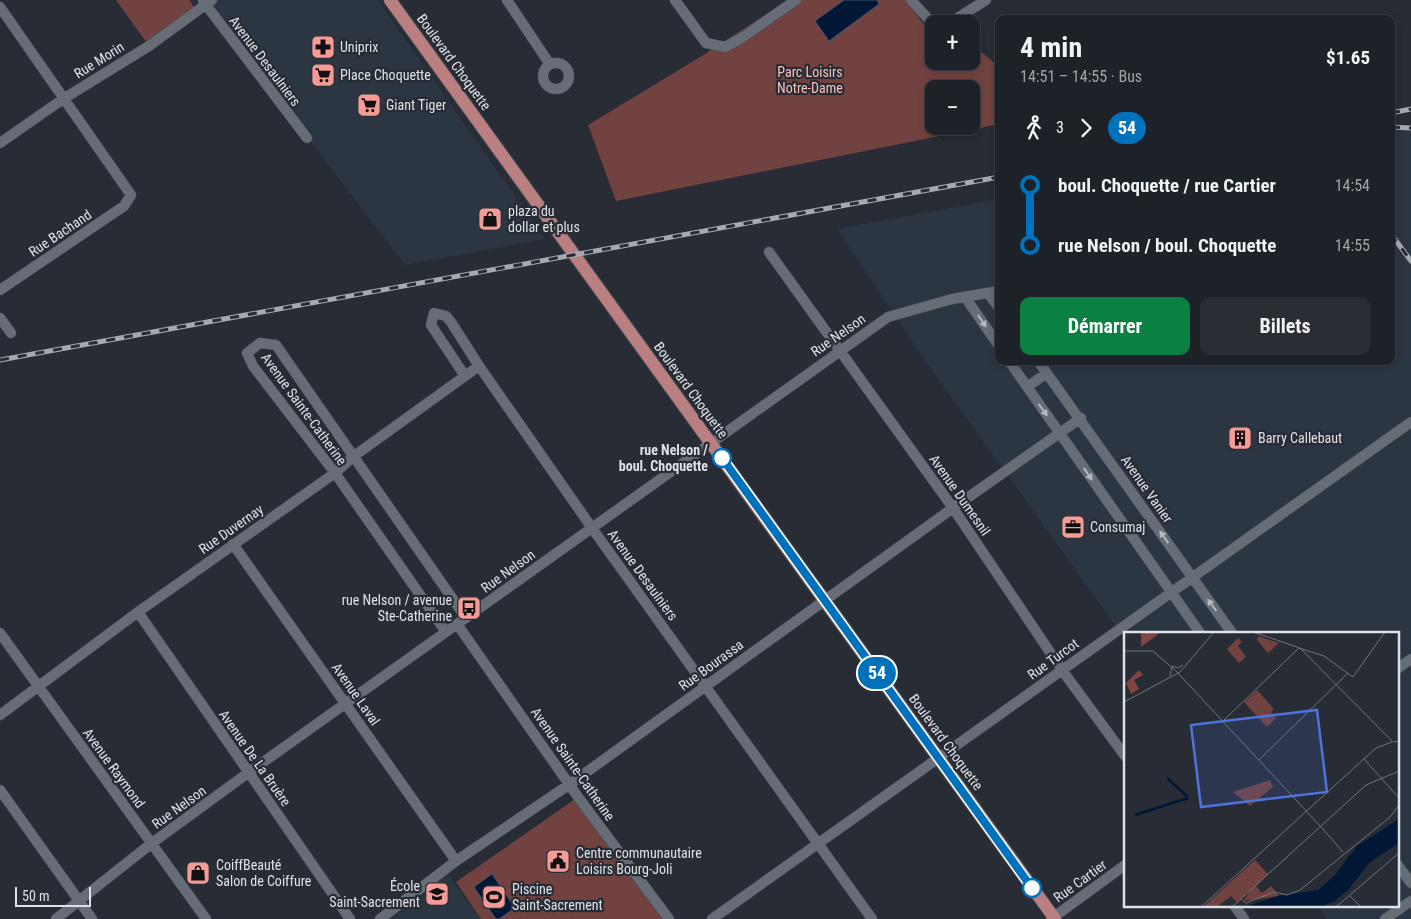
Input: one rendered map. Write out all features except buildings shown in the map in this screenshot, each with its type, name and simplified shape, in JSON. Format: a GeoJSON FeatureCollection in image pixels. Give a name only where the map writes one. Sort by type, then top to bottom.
{"type":"FeatureCollection","features":[{"type":"Feature","properties":{"kind":"main road","name":"Boulevard Choquette"},"geometry":{"type":"LineString","coordinates":[[396,2],[1053,918]]}},
{"type":"Feature","properties":{"kind":"street"},"geometry":{"type":"LineString","coordinates":[[507,0],[550,62]]}},
{"type":"Feature","properties":{"kind":"street"},"geometry":{"type":"LineString","coordinates":[[675,0],[706,43],[725,47],[740,40],[796,0]]}},
{"type":"Feature","properties":{"kind":"street"},"geometry":{"type":"LineString","coordinates":[[910,0],[925,16]]}},
{"type":"Feature","properties":{"kind":"street"},"geometry":{"type":"LineString","coordinates":[[962,15],[986,0]]}},
{"type":"Feature","properties":{"kind":"street","name":"Rue Morin"},"geometry":{"type":"LineString","coordinates":[[0,144],[63,99],[149,46],[207,2]]}},
{"type":"Feature","properties":{"kind":"street","name":"Avenue Desaulniers"},"geometry":{"type":"LineString","coordinates":[[207,2],[307,138]]}},
{"type":"Feature","properties":{"kind":"street"},"geometry":{"type":"LineString","coordinates":[[0,7],[63,99]]}},
{"type":"Feature","properties":{"kind":"street","name":"Rue Bachand"},"geometry":{"type":"LineString","coordinates":[[0,290],[124,206],[131,194],[63,99]]}},
{"type":"Feature","properties":{"kind":"street","name":"Avenue Dumesnil"},"geometry":{"type":"LineString","coordinates":[[769,252],[953,508],[1062,670],[1124,755]]}},
{"type":"Feature","properties":{"kind":"street","name":"Rue Nelson"},"geometry":{"type":"LineString","coordinates":[[56,919],[152,843],[248,773],[888,317],[965,297],[995,292]]}},
{"type":"Feature","properties":{"kind":"street"},"geometry":{"type":"LineString","coordinates":[[988,293],[995,303]]}},
{"type":"Feature","properties":{"kind":"street"},"geometry":{"type":"LineString","coordinates":[[965,297],[995,340]]}},
{"type":"Feature","properties":{"kind":"street","name":"Avenue Desaulniers"},"geometry":{"type":"LineString","coordinates":[[465,376],[431,325],[434,313],[446,316],[451,322],[479,366],[592,528],[872,919]]}},
{"type":"Feature","properties":{"kind":"street"},"geometry":{"type":"LineString","coordinates":[[0,318],[11,333]]}},
{"type":"Feature","properties":{"kind":"street","name":"Avenue Sainte-Catherine"},"geometry":{"type":"LineString","coordinates":[[446,632],[335,473],[253,366],[247,353],[260,343],[276,345],[354,456],[570,784],[669,919]]}},
{"type":"Feature","properties":{"kind":"street"},"geometry":{"type":"LineString","coordinates":[[1012,365],[1199,632]]}},
{"type":"Feature","properties":{"kind":"street","name":"Avenue Vanier"},"geometry":{"type":"LineString","coordinates":[[1041,365],[1081,418],[1231,632]]}},
{"type":"Feature","properties":{"kind":"street","name":"Rue Duvernay"},"geometry":{"type":"LineString","coordinates":[[0,715],[138,612],[335,473],[354,456],[479,366]]}},
{"type":"Feature","properties":{"kind":"street"},"geometry":{"type":"LineString","coordinates":[[1027,387],[1047,373]]}},
{"type":"Feature","properties":{"kind":"street","name":"Rue Bourassa"},"geometry":{"type":"LineString","coordinates":[[380,919],[456,861],[570,784],[1081,418]]}},
{"type":"Feature","properties":{"kind":"street","name":"Rue Turcot"},"geometry":{"type":"LineString","coordinates":[[712,919],[1411,422]]}},
{"type":"Feature","properties":{"kind":"street","name":"Avenue Laval"},"geometry":{"type":"LineString","coordinates":[[233,544],[456,861]]}},
{"type":"Feature","properties":{"kind":"street","name":"Avenue De La Bruère"},"geometry":{"type":"LineString","coordinates":[[138,612],[350,919]]}},
{"type":"Feature","properties":{"kind":"street","name":"Avenue Raymond"},"geometry":{"type":"LineString","coordinates":[[0,634],[206,919]]}},
{"type":"Feature","properties":{"kind":"street"},"geometry":{"type":"LineString","coordinates":[[1398,668],[1411,659]]}},
{"type":"Feature","properties":{"kind":"street"},"geometry":{"type":"LineString","coordinates":[[0,790],[92,919]]}},
{"type":"Feature","properties":{"kind":"street"},"geometry":{"type":"LineString","coordinates":[[1398,865],[1411,883]]}},
{"type":"Feature","properties":{"kind":"street","name":"Rue Cartier"},"geometry":{"type":"LineString","coordinates":[[1053,918],[1124,866]]}},
{"type":"Feature","properties":{"kind":"street"},"geometry":{"type":"LineString","coordinates":[[1385,919],[1395,908],[1411,900]]}},
{"type":"Feature","properties":{"kind":"street"},"geometry":{"type":"LineString","coordinates":[[1235,906],[1244,919]]}},
{"type":"Feature","properties":{"kind":"street"},"geometry":{"type":"LineString","coordinates":[[1395,908],[1404,919]]}},
{"type":"Feature","properties":{"kind":"shaded area","name":"Place Choquette"},"geometry":{"type":"Polygon","coordinates":[[[212,0],[378,0],[545,239],[405,265],[206,5],[212,0]]]}},
{"type":"Feature","properties":{"kind":"shaded area"},"geometry":{"type":"Polygon","coordinates":[[[1395,126],[1411,128],[1411,919],[1327,919],[1318,906],[1398,906],[1398,632],[1124,632],[1124,638],[921,355],[837,229],[995,200],[995,365],[1395,365],[1395,126]]]}},
{"type":"Feature","properties":{"kind":"shaded area","name":"École Saint-Sacrement"},"geometry":{"type":"Polygon","coordinates":[[[445,870],[480,919],[379,919],[445,870]]]}},
{"type":"Feature","properties":{"kind":"green space"},"geometry":{"type":"Polygon","coordinates":[[[116,0],[189,0],[197,11],[149,46],[116,0]]]}},
{"type":"Feature","properties":{"kind":"green space","name":"Parc Loisirs Notre-Dame"},"geometry":{"type":"Polygon","coordinates":[[[788,0],[906,0],[925,26],[925,70],[980,70],[980,51],[995,63],[995,125],[980,128],[980,80],[925,80],[925,135],[944,135],[616,201],[588,125],[705,54],[788,0]]]}},
{"type":"Feature","properties":{"kind":"green space"},"geometry":{"type":"Polygon","coordinates":[[[578,797],[668,919],[481,919],[456,882],[578,797]]]}},
{"type":"Feature","properties":{"kind":"water"},"geometry":{"type":"Polygon","coordinates":[[[844,0],[877,0],[879,4],[829,41],[815,21],[844,0]]]}},
{"type":"Feature","properties":{"kind":"water","name":"Piscine Saint-Sacrement"},"geometry":{"type":"Polygon","coordinates":[[[492,874],[515,908],[499,919],[496,919],[474,887],[492,874]]]}},
{"type":"Feature","properties":{"kind":"railway"},"geometry":{"type":"LineString","coordinates":[[1395,112],[1411,109]]}},
{"type":"Feature","properties":{"kind":"railway"},"geometry":{"type":"LineString","coordinates":[[1395,127],[1411,128]]}},
{"type":"Feature","properties":{"kind":"railway"},"geometry":{"type":"LineString","coordinates":[[0,360],[995,178]]}},
{"type":"Feature","properties":{"kind":"railway"},"geometry":{"type":"LineString","coordinates":[[1395,239],[1411,261]]}},
{"type":"Feature","properties":{"kind":"bus line","name":"54"},"geometry":{"type":"LineString","coordinates":[[722,458],[1032,888]]}},
{"type":"Feature","properties":{"kind":"place","name":"Uniprix"},"geometry":{"type":"Point","coordinates":[323,47]}},
{"type":"Feature","properties":{"kind":"place","name":"Place Choquette"},"geometry":{"type":"Point","coordinates":[323,75]}},
{"type":"Feature","properties":{"kind":"place","name":"Giant Tiger"},"geometry":{"type":"Point","coordinates":[369,105]}},
{"type":"Feature","properties":{"kind":"place","name":"plaza du dollar et plus"},"geometry":{"type":"Point","coordinates":[490,219]}},
{"type":"Feature","properties":{"kind":"place","name":"Barry Callebaut"},"geometry":{"type":"Point","coordinates":[1240,438]}},
{"type":"Feature","properties":{"kind":"place","name":"rue Nelson / boul. Choquette"},"geometry":{"type":"Point","coordinates":[722,458]}},
{"type":"Feature","properties":{"kind":"place","name":"Consumaj"},"geometry":{"type":"Point","coordinates":[1073,527]}},
{"type":"Feature","properties":{"kind":"place","name":"rue Nelson / avenue Ste-Catherine"},"geometry":{"type":"Point","coordinates":[469,608]}},
{"type":"Feature","properties":{"kind":"place","name":"Centre communautaire Loisirs Bourg-Joli"},"geometry":{"type":"Point","coordinates":[558,861]}},
{"type":"Feature","properties":{"kind":"place","name":"CoiffBeauté Salon de Coiffure"},"geometry":{"type":"Point","coordinates":[198,873]}},
{"type":"Feature","properties":{"kind":"place","name":"École Saint-Sacrement"},"geometry":{"type":"Point","coordinates":[437,894]}},
{"type":"Feature","properties":{"kind":"place","name":"Piscine Saint-Sacrement"},"geometry":{"type":"Point","coordinates":[494,897]}}]}
